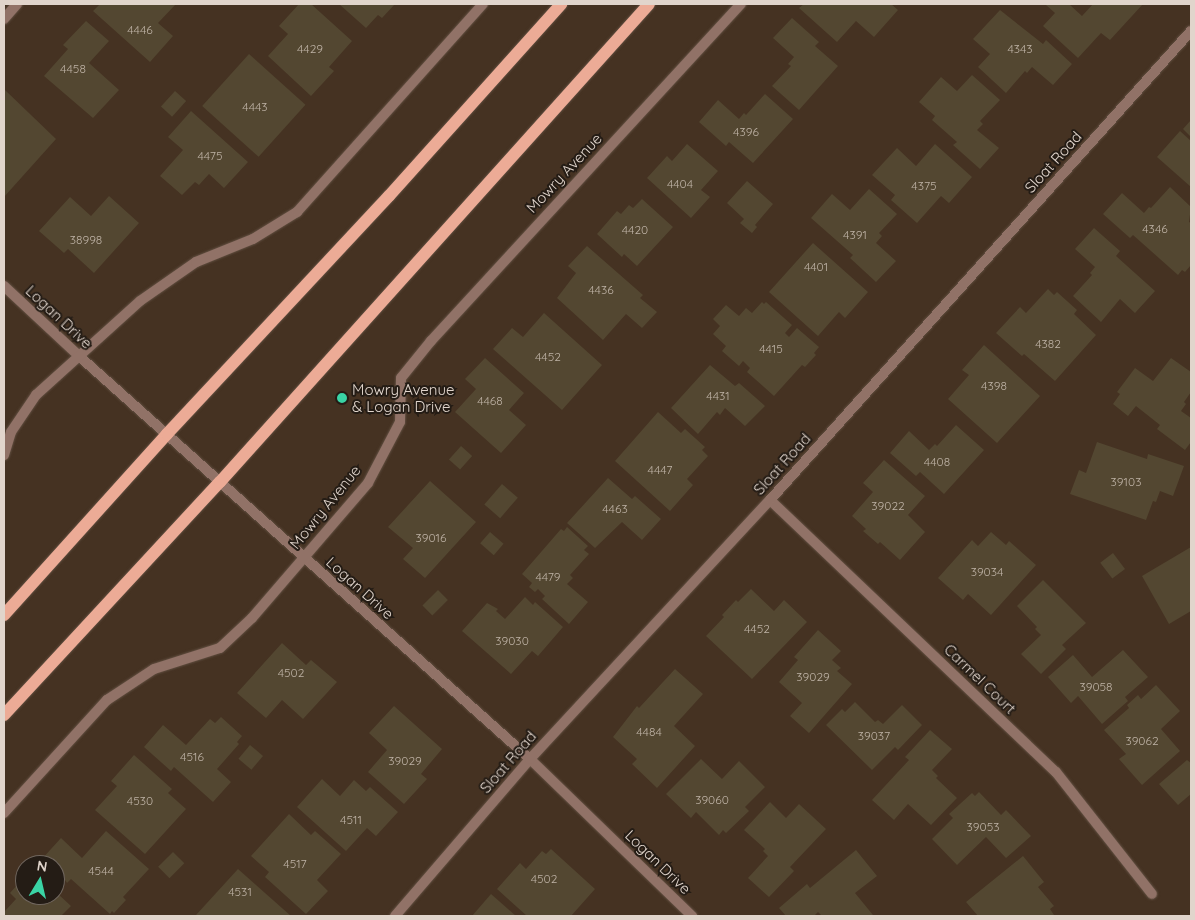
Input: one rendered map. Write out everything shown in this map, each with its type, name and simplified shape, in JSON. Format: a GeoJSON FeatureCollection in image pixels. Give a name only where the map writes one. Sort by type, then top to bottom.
{"type":"FeatureCollection","features":[{"type":"Feature","properties":{"kind":"main road"},"geometry":{"type":"LineString","coordinates":[[4,615],[167,434],[390,196],[560,4]]}},
{"type":"Feature","properties":{"kind":"main road"},"geometry":{"type":"LineString","coordinates":[[4,715],[220,482],[649,4]]}},
{"type":"Feature","properties":{"kind":"street"},"geometry":{"type":"LineString","coordinates":[[4,19],[17,4]]}},
{"type":"Feature","properties":{"kind":"street"},"geometry":{"type":"LineString","coordinates":[[4,455],[11,432],[36,395],[140,301],[196,262],[252,239],[297,212],[483,4]]}},
{"type":"Feature","properties":{"kind":"street","name":"Mowry Avenue"},"geometry":{"type":"LineString","coordinates":[[4,813],[107,700],[154,670],[220,648],[252,618],[368,483],[400,422],[401,378],[431,341],[742,4]]}},
{"type":"Feature","properties":{"kind":"street","name":"Sloat Road"},"geometry":{"type":"LineString","coordinates":[[395,916],[530,759],[770,500],[1191,31]]}},
{"type":"Feature","properties":{"kind":"street","name":"Logan Drive"},"geometry":{"type":"LineString","coordinates":[[4,286],[79,356],[530,759],[692,916]]}},
{"type":"Feature","properties":{"kind":"street","name":"Carmel Court"},"geometry":{"type":"LineString","coordinates":[[770,500],[1056,772],[1152,894]]}},
{"type":"Feature","properties":{"kind":"building"},"geometry":{"type":"Polygon","coordinates":[[[100,4],[176,4],[158,23],[173,36],[150,62],[93,11],[100,4]]]}},
{"type":"Feature","properties":{"kind":"building"},"geometry":{"type":"Polygon","coordinates":[[[299,4],[311,4],[352,41],[329,67],[334,71],[311,96],[268,56],[288,34],[279,26],[299,4]]]}},
{"type":"Feature","properties":{"kind":"building"},"geometry":{"type":"Polygon","coordinates":[[[339,4],[395,4],[382,18],[378,15],[366,28],[339,4]]]}},
{"type":"Feature","properties":{"kind":"building"},"geometry":{"type":"Polygon","coordinates":[[[804,4],[891,4],[898,10],[874,37],[856,21],[837,42],[799,8],[804,4]]]}},
{"type":"Feature","properties":{"kind":"building"},"geometry":{"type":"Polygon","coordinates":[[[1069,4],[1082,16],[1093,4],[1143,4],[1110,40],[1101,33],[1078,58],[1043,26],[1055,13],[1046,5],[1069,4]]]}},
{"type":"Feature","properties":{"kind":"building"},"geometry":{"type":"Polygon","coordinates":[[[1000,10],[1043,44],[1046,40],[1072,64],[1053,85],[1032,67],[1027,73],[1025,71],[1006,93],[978,67],[990,54],[973,39],[1000,10]]]}},
{"type":"Feature","properties":{"kind":"building"},"geometry":{"type":"Polygon","coordinates":[[[792,18],[819,42],[815,46],[838,66],[799,110],[772,86],[791,66],[788,64],[794,57],[773,38],[792,18]]]}},
{"type":"Feature","properties":{"kind":"building"},"geometry":{"type":"Polygon","coordinates":[[[86,21],[109,41],[89,63],[119,90],[93,118],[44,76],[68,49],[63,45],[86,21]]]}},
{"type":"Feature","properties":{"kind":"building"},"geometry":{"type":"Polygon","coordinates":[[[249,54],[305,105],[259,157],[202,106],[249,54]]]}},
{"type":"Feature","properties":{"kind":"building"},"geometry":{"type":"Polygon","coordinates":[[[972,75],[1000,100],[980,121],[983,124],[977,130],[999,148],[980,169],[953,145],[957,142],[932,120],[935,116],[919,102],[941,77],[957,91],[972,75]]]}},
{"type":"Feature","properties":{"kind":"building"},"geometry":{"type":"Polygon","coordinates":[[[5,90],[56,139],[4,197],[4,92],[5,90]]]}},
{"type":"Feature","properties":{"kind":"building"},"geometry":{"type":"Polygon","coordinates":[[[175,91],[186,101],[172,117],[161,107],[175,91]]]}},
{"type":"Feature","properties":{"kind":"building"},"geometry":{"type":"Polygon","coordinates":[[[765,94],[793,119],[753,163],[729,142],[726,146],[699,122],[718,100],[739,119],[744,113],[746,115],[765,94]]]}},
{"type":"Feature","properties":{"kind":"building"},"geometry":{"type":"Polygon","coordinates":[[[191,111],[248,162],[224,188],[209,174],[199,185],[195,182],[182,195],[160,176],[183,150],[168,137],[191,111]]]}},
{"type":"Feature","properties":{"kind":"building"},"geometry":{"type":"Polygon","coordinates":[[[1191,120],[1191,137],[1183,129],[1191,120]]]}},
{"type":"Feature","properties":{"kind":"building"},"geometry":{"type":"Polygon","coordinates":[[[1180,131],[1191,141],[1191,187],[1157,157],[1180,131]]]}},
{"type":"Feature","properties":{"kind":"building"},"geometry":{"type":"Polygon","coordinates":[[[687,144],[718,171],[701,190],[710,197],[691,218],[647,178],[667,156],[672,161],[687,144]]]}},
{"type":"Feature","properties":{"kind":"building"},"geometry":{"type":"Polygon","coordinates":[[[935,144],[972,177],[949,203],[941,196],[917,223],[891,200],[895,195],[872,175],[897,148],[916,166],[935,144]]]}},
{"type":"Feature","properties":{"kind":"building"},"geometry":{"type":"Polygon","coordinates":[[[747,181],[773,204],[755,225],[757,227],[752,233],[740,223],[744,219],[727,203],[747,181]]]}},
{"type":"Feature","properties":{"kind":"building"},"geometry":{"type":"Polygon","coordinates":[[[1170,187],[1191,207],[1189,222],[1191,223],[1191,265],[1185,272],[1182,270],[1178,275],[1133,235],[1130,238],[1103,214],[1122,193],[1144,213],[1170,187]]]}},
{"type":"Feature","properties":{"kind":"building"},"geometry":{"type":"Polygon","coordinates":[[[869,189],[897,214],[879,233],[882,236],[876,243],[896,261],[876,282],[850,258],[853,255],[811,218],[832,194],[850,210],[869,189]]]}},
{"type":"Feature","properties":{"kind":"building"},"geometry":{"type":"Polygon","coordinates":[[[109,196],[139,223],[94,273],[68,249],[64,253],[39,231],[70,197],[91,216],[109,196]]]}},
{"type":"Feature","properties":{"kind":"building"},"geometry":{"type":"Polygon","coordinates":[[[642,199],[673,227],[637,266],[624,254],[622,257],[597,234],[617,211],[621,214],[629,205],[633,208],[642,199]]]}},
{"type":"Feature","properties":{"kind":"building"},"geometry":{"type":"Polygon","coordinates":[[[1094,228],[1120,251],[1116,256],[1155,291],[1135,313],[1120,299],[1101,322],[1073,296],[1092,275],[1090,273],[1095,267],[1075,249],[1094,228]]]}},
{"type":"Feature","properties":{"kind":"building"},"geometry":{"type":"Polygon","coordinates":[[[813,243],[868,292],[845,318],[839,312],[818,336],[769,292],[813,243]]]}},
{"type":"Feature","properties":{"kind":"building"},"geometry":{"type":"Polygon","coordinates":[[[587,246],[643,295],[640,298],[657,312],[642,328],[626,314],[603,340],[557,298],[576,273],[568,266],[587,246]]]}},
{"type":"Feature","properties":{"kind":"building"},"geometry":{"type":"Polygon","coordinates":[[[1048,289],[1054,295],[1057,292],[1077,310],[1074,314],[1096,335],[1055,381],[996,333],[1020,307],[1026,313],[1048,289]]]}},
{"type":"Feature","properties":{"kind":"building"},"geometry":{"type":"Polygon","coordinates":[[[762,302],[764,304],[766,302],[792,325],[785,333],[789,337],[797,328],[819,347],[814,353],[816,355],[805,367],[802,365],[774,396],[747,372],[750,368],[743,361],[739,366],[722,351],[726,346],[713,334],[720,326],[713,319],[726,305],[739,316],[746,308],[752,313],[762,302]]]}},
{"type":"Feature","properties":{"kind":"building"},"geometry":{"type":"Polygon","coordinates":[[[544,313],[602,365],[562,410],[493,349],[512,328],[523,337],[544,313]]]}},
{"type":"Feature","properties":{"kind":"building"},"geometry":{"type":"Polygon","coordinates":[[[984,345],[1040,396],[997,443],[948,399],[969,375],[962,370],[984,345]]]}},
{"type":"Feature","properties":{"kind":"building"},"geometry":{"type":"Polygon","coordinates":[[[485,358],[524,393],[509,410],[526,425],[501,453],[455,412],[476,389],[465,379],[485,358]]]}},
{"type":"Feature","properties":{"kind":"building"},"geometry":{"type":"Polygon","coordinates":[[[1171,358],[1191,372],[1191,392],[1184,402],[1186,404],[1181,411],[1191,418],[1191,442],[1185,450],[1157,429],[1160,425],[1136,406],[1128,416],[1113,404],[1120,394],[1117,392],[1135,368],[1153,381],[1171,358]]]}},
{"type":"Feature","properties":{"kind":"building"},"geometry":{"type":"Polygon","coordinates":[[[710,365],[735,386],[739,383],[765,406],[745,426],[725,408],[720,415],[717,412],[698,434],[671,408],[710,365]]]}},
{"type":"Feature","properties":{"kind":"building"},"geometry":{"type":"Polygon","coordinates":[[[658,412],[681,433],[685,429],[705,447],[702,450],[708,456],[687,479],[693,485],[670,511],[615,461],[658,412]]]}},
{"type":"Feature","properties":{"kind":"building"},"geometry":{"type":"Polygon","coordinates":[[[956,425],[984,450],[944,494],[920,472],[916,476],[890,453],[909,431],[929,450],[935,444],[937,446],[956,425]]]}},
{"type":"Feature","properties":{"kind":"building"},"geometry":{"type":"Polygon","coordinates":[[[1097,442],[1147,459],[1148,454],[1184,466],[1173,496],[1160,491],[1156,502],[1153,501],[1146,520],[1070,494],[1079,470],[1086,473],[1097,442]]]}},
{"type":"Feature","properties":{"kind":"building"},"geometry":{"type":"Polygon","coordinates":[[[461,446],[472,456],[460,469],[449,459],[461,446]]]}},
{"type":"Feature","properties":{"kind":"building"},"geometry":{"type":"Polygon","coordinates":[[[884,460],[925,496],[908,515],[925,532],[900,560],[880,542],[878,544],[863,531],[866,529],[852,516],[873,492],[863,483],[884,460]]]}},
{"type":"Feature","properties":{"kind":"building"},"geometry":{"type":"Polygon","coordinates":[[[608,478],[632,499],[635,496],[661,519],[642,540],[622,522],[595,548],[567,523],[608,478]]]}},
{"type":"Feature","properties":{"kind":"building"},"geometry":{"type":"Polygon","coordinates":[[[430,481],[476,522],[425,578],[403,559],[413,548],[388,527],[430,481]]]}},
{"type":"Feature","properties":{"kind":"building"},"geometry":{"type":"Polygon","coordinates":[[[502,484],[518,498],[500,518],[484,504],[502,484]]]}},
{"type":"Feature","properties":{"kind":"building"},"geometry":{"type":"Polygon","coordinates":[[[567,527],[588,546],[584,550],[589,554],[570,575],[573,578],[567,584],[588,602],[569,624],[542,599],[545,596],[538,589],[535,592],[529,587],[532,583],[522,574],[561,529],[564,531],[567,527]]]}},
{"type":"Feature","properties":{"kind":"building"},"geometry":{"type":"Polygon","coordinates":[[[490,532],[504,544],[494,555],[480,543],[490,532]]]}},
{"type":"Feature","properties":{"kind":"building"},"geometry":{"type":"Polygon","coordinates":[[[991,532],[1006,545],[1009,541],[1036,565],[991,615],[968,594],[963,600],[938,578],[972,540],[978,546],[991,532]]]}},
{"type":"Feature","properties":{"kind":"building"},"geometry":{"type":"Polygon","coordinates":[[[1191,547],[1191,611],[1169,624],[1142,576],[1191,547]]]}},
{"type":"Feature","properties":{"kind":"building"},"geometry":{"type":"Polygon","coordinates":[[[1113,553],[1125,569],[1112,579],[1100,563],[1113,553]]]}},
{"type":"Feature","properties":{"kind":"building"},"geometry":{"type":"Polygon","coordinates":[[[1043,580],[1086,623],[1062,645],[1066,649],[1041,674],[1021,654],[1041,635],[1035,629],[1037,627],[1017,606],[1043,580]]]}},
{"type":"Feature","properties":{"kind":"building"},"geometry":{"type":"Polygon","coordinates":[[[751,589],[774,611],[784,600],[807,622],[752,679],[706,636],[724,617],[722,615],[736,600],[738,602],[751,589]]]}},
{"type":"Feature","properties":{"kind":"building"},"geometry":{"type":"Polygon","coordinates":[[[438,590],[448,600],[432,615],[422,606],[438,590]]]}},
{"type":"Feature","properties":{"kind":"building"},"geometry":{"type":"Polygon","coordinates":[[[525,597],[533,605],[535,602],[563,627],[538,656],[532,651],[511,674],[462,631],[487,603],[498,609],[496,611],[505,619],[525,597]]]}},
{"type":"Feature","properties":{"kind":"building"},"geometry":{"type":"Polygon","coordinates":[[[818,630],[841,651],[832,660],[841,668],[837,671],[852,684],[809,733],[790,716],[802,703],[779,682],[798,660],[794,657],[818,630]]]}},
{"type":"Feature","properties":{"kind":"building"},"geometry":{"type":"Polygon","coordinates":[[[282,643],[306,665],[311,660],[337,682],[303,719],[282,700],[266,718],[237,693],[282,643]]]}},
{"type":"Feature","properties":{"kind":"building"},"geometry":{"type":"Polygon","coordinates":[[[1123,650],[1148,677],[1125,697],[1128,701],[1102,724],[1078,696],[1071,703],[1048,677],[1073,655],[1092,677],[1123,650]]]}},
{"type":"Feature","properties":{"kind":"building"},"geometry":{"type":"Polygon","coordinates":[[[675,669],[703,694],[674,726],[695,746],[657,788],[632,764],[637,759],[613,737],[637,706],[639,708],[675,669]]]}},
{"type":"Feature","properties":{"kind":"building"},"geometry":{"type":"Polygon","coordinates":[[[1156,685],[1180,711],[1161,729],[1180,751],[1142,785],[1119,759],[1126,754],[1104,730],[1129,708],[1127,705],[1138,695],[1141,699],[1156,685]]]}},
{"type":"Feature","properties":{"kind":"building"},"geometry":{"type":"Polygon","coordinates":[[[855,702],[875,722],[878,720],[883,724],[902,705],[922,725],[898,750],[895,747],[872,770],[826,725],[842,709],[845,712],[855,702]]]}},
{"type":"Feature","properties":{"kind":"building"},"geometry":{"type":"Polygon","coordinates":[[[394,706],[442,749],[421,774],[427,779],[404,804],[368,772],[387,750],[369,733],[394,706]]]}},
{"type":"Feature","properties":{"kind":"building"},"geometry":{"type":"Polygon","coordinates":[[[221,717],[242,736],[237,742],[239,744],[217,769],[231,782],[213,802],[174,767],[171,771],[144,747],[163,725],[186,745],[210,719],[215,723],[221,717]]]}},
{"type":"Feature","properties":{"kind":"building"},"geometry":{"type":"Polygon","coordinates":[[[930,730],[952,749],[932,770],[938,776],[936,778],[957,798],[931,825],[908,804],[894,820],[872,800],[909,760],[905,757],[930,730]]]}},
{"type":"Feature","properties":{"kind":"building"},"geometry":{"type":"Polygon","coordinates":[[[250,745],[263,756],[251,770],[238,759],[250,745]]]}},
{"type":"Feature","properties":{"kind":"building"},"geometry":{"type":"Polygon","coordinates":[[[134,755],[172,789],[168,793],[186,809],[145,854],[95,810],[117,786],[111,781],[134,755]]]}},
{"type":"Feature","properties":{"kind":"building"},"geometry":{"type":"Polygon","coordinates":[[[701,759],[722,779],[739,761],[765,787],[745,807],[749,811],[726,833],[723,830],[719,835],[696,812],[691,818],[666,794],[701,759]]]}},
{"type":"Feature","properties":{"kind":"building"},"geometry":{"type":"Polygon","coordinates":[[[1187,760],[1191,763],[1191,794],[1178,805],[1159,784],[1187,760]]]}},
{"type":"Feature","properties":{"kind":"building"},"geometry":{"type":"Polygon","coordinates":[[[322,779],[340,796],[354,780],[366,791],[370,787],[398,812],[376,836],[367,828],[346,851],[297,807],[322,779]]]}},
{"type":"Feature","properties":{"kind":"building"},"geometry":{"type":"Polygon","coordinates":[[[979,792],[1001,815],[1006,810],[1031,836],[1006,858],[986,837],[957,865],[932,839],[953,818],[949,814],[972,793],[975,796],[979,792]]]}},
{"type":"Feature","properties":{"kind":"building"},"geometry":{"type":"Polygon","coordinates":[[[770,802],[786,818],[799,804],[826,829],[790,867],[794,871],[769,897],[748,878],[768,856],[763,851],[765,849],[744,830],[770,802]]]}},
{"type":"Feature","properties":{"kind":"building"},"geometry":{"type":"Polygon","coordinates":[[[289,814],[311,835],[315,831],[341,854],[317,880],[328,891],[306,914],[265,877],[269,872],[251,856],[289,814]]]}},
{"type":"Feature","properties":{"kind":"building"},"geometry":{"type":"Polygon","coordinates":[[[106,831],[149,869],[123,897],[126,900],[114,913],[112,911],[110,914],[71,879],[67,883],[65,880],[65,855],[46,855],[61,838],[82,858],[106,831]]]}},
{"type":"Feature","properties":{"kind":"building"},"geometry":{"type":"Polygon","coordinates":[[[551,849],[595,889],[571,916],[527,916],[497,889],[520,863],[526,869],[542,851],[546,854],[551,849]]]}},
{"type":"Feature","properties":{"kind":"building"},"geometry":{"type":"Polygon","coordinates":[[[856,850],[877,876],[855,893],[873,915],[822,916],[818,912],[814,916],[786,916],[779,908],[807,884],[810,888],[856,850]]]}},
{"type":"Feature","properties":{"kind":"building"},"geometry":{"type":"Polygon","coordinates":[[[173,852],[184,863],[169,878],[158,867],[173,852]]]}},
{"type":"Feature","properties":{"kind":"building"},"geometry":{"type":"Polygon","coordinates":[[[1023,856],[1044,882],[1038,887],[1054,906],[1050,909],[1054,915],[978,916],[966,902],[1023,856]]]}},
{"type":"Feature","properties":{"kind":"building"},"geometry":{"type":"Polygon","coordinates":[[[238,869],[291,916],[196,915],[238,869]]]}},
{"type":"Feature","properties":{"kind":"building"},"geometry":{"type":"Polygon","coordinates":[[[15,887],[15,898],[10,893],[15,887]]]}},
{"type":"Feature","properties":{"kind":"building"},"geometry":{"type":"Polygon","coordinates":[[[491,894],[516,916],[472,916],[491,894]]]}},
{"type":"Feature","properties":{"kind":"building"},"geometry":{"type":"Polygon","coordinates":[[[15,900],[15,905],[65,905],[65,900],[71,906],[61,916],[4,916],[4,912],[15,900]]]}},
{"type":"Feature","properties":{"kind":"place","name":"Mowry Avenue & Logan Drive"},"geometry":{"type":"Point","coordinates":[342,398]}}]}
